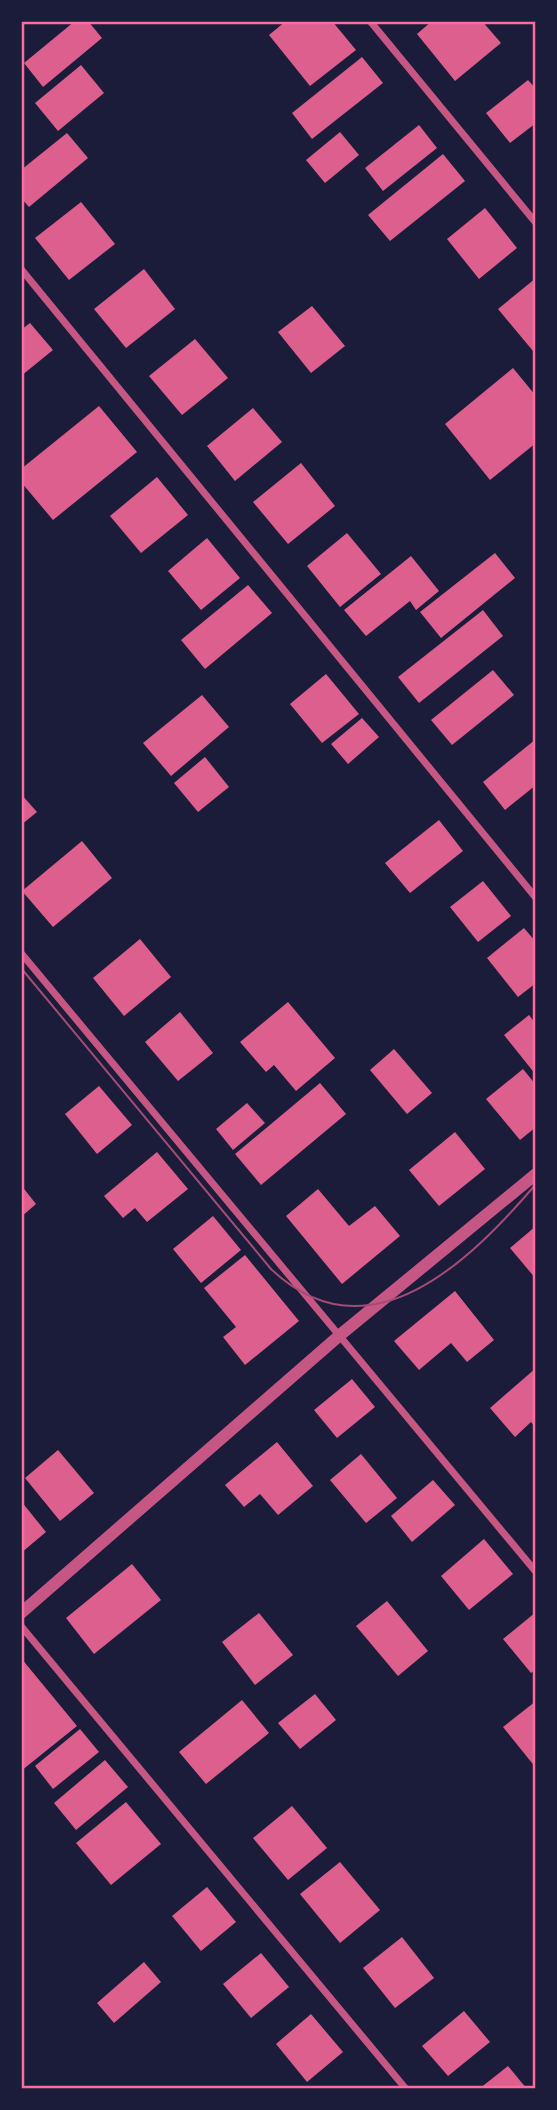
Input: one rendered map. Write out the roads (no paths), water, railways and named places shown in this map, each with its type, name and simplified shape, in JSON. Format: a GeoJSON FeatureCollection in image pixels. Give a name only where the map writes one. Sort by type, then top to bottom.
{"type":"FeatureCollection","features":[{"type":"Feature","properties":{"kind":"street"},"geometry":{"type":"LineString","coordinates":[[370,21],[536,223]]}},
{"type":"Feature","properties":{"kind":"street"},"geometry":{"type":"LineString","coordinates":[[21,269],[536,898]]}},
{"type":"Feature","properties":{"kind":"street"},"geometry":{"type":"LineString","coordinates":[[21,953],[536,1572]]}},
{"type":"Feature","properties":{"kind":"street"},"geometry":{"type":"LineString","coordinates":[[21,1613],[340,1335],[536,1174]]}},
{"type":"Feature","properties":{"kind":"street"},"geometry":{"type":"LineString","coordinates":[[21,1626],[406,2089]]}},
{"type":"Feature","properties":{"kind":"tram line"},"geometry":{"type":"LineString","coordinates":[[21,968],[271,1269],[308,1295],[345,1306],[381,1303],[416,1290],[449,1269],[481,1242],[536,1184]]}}]}
